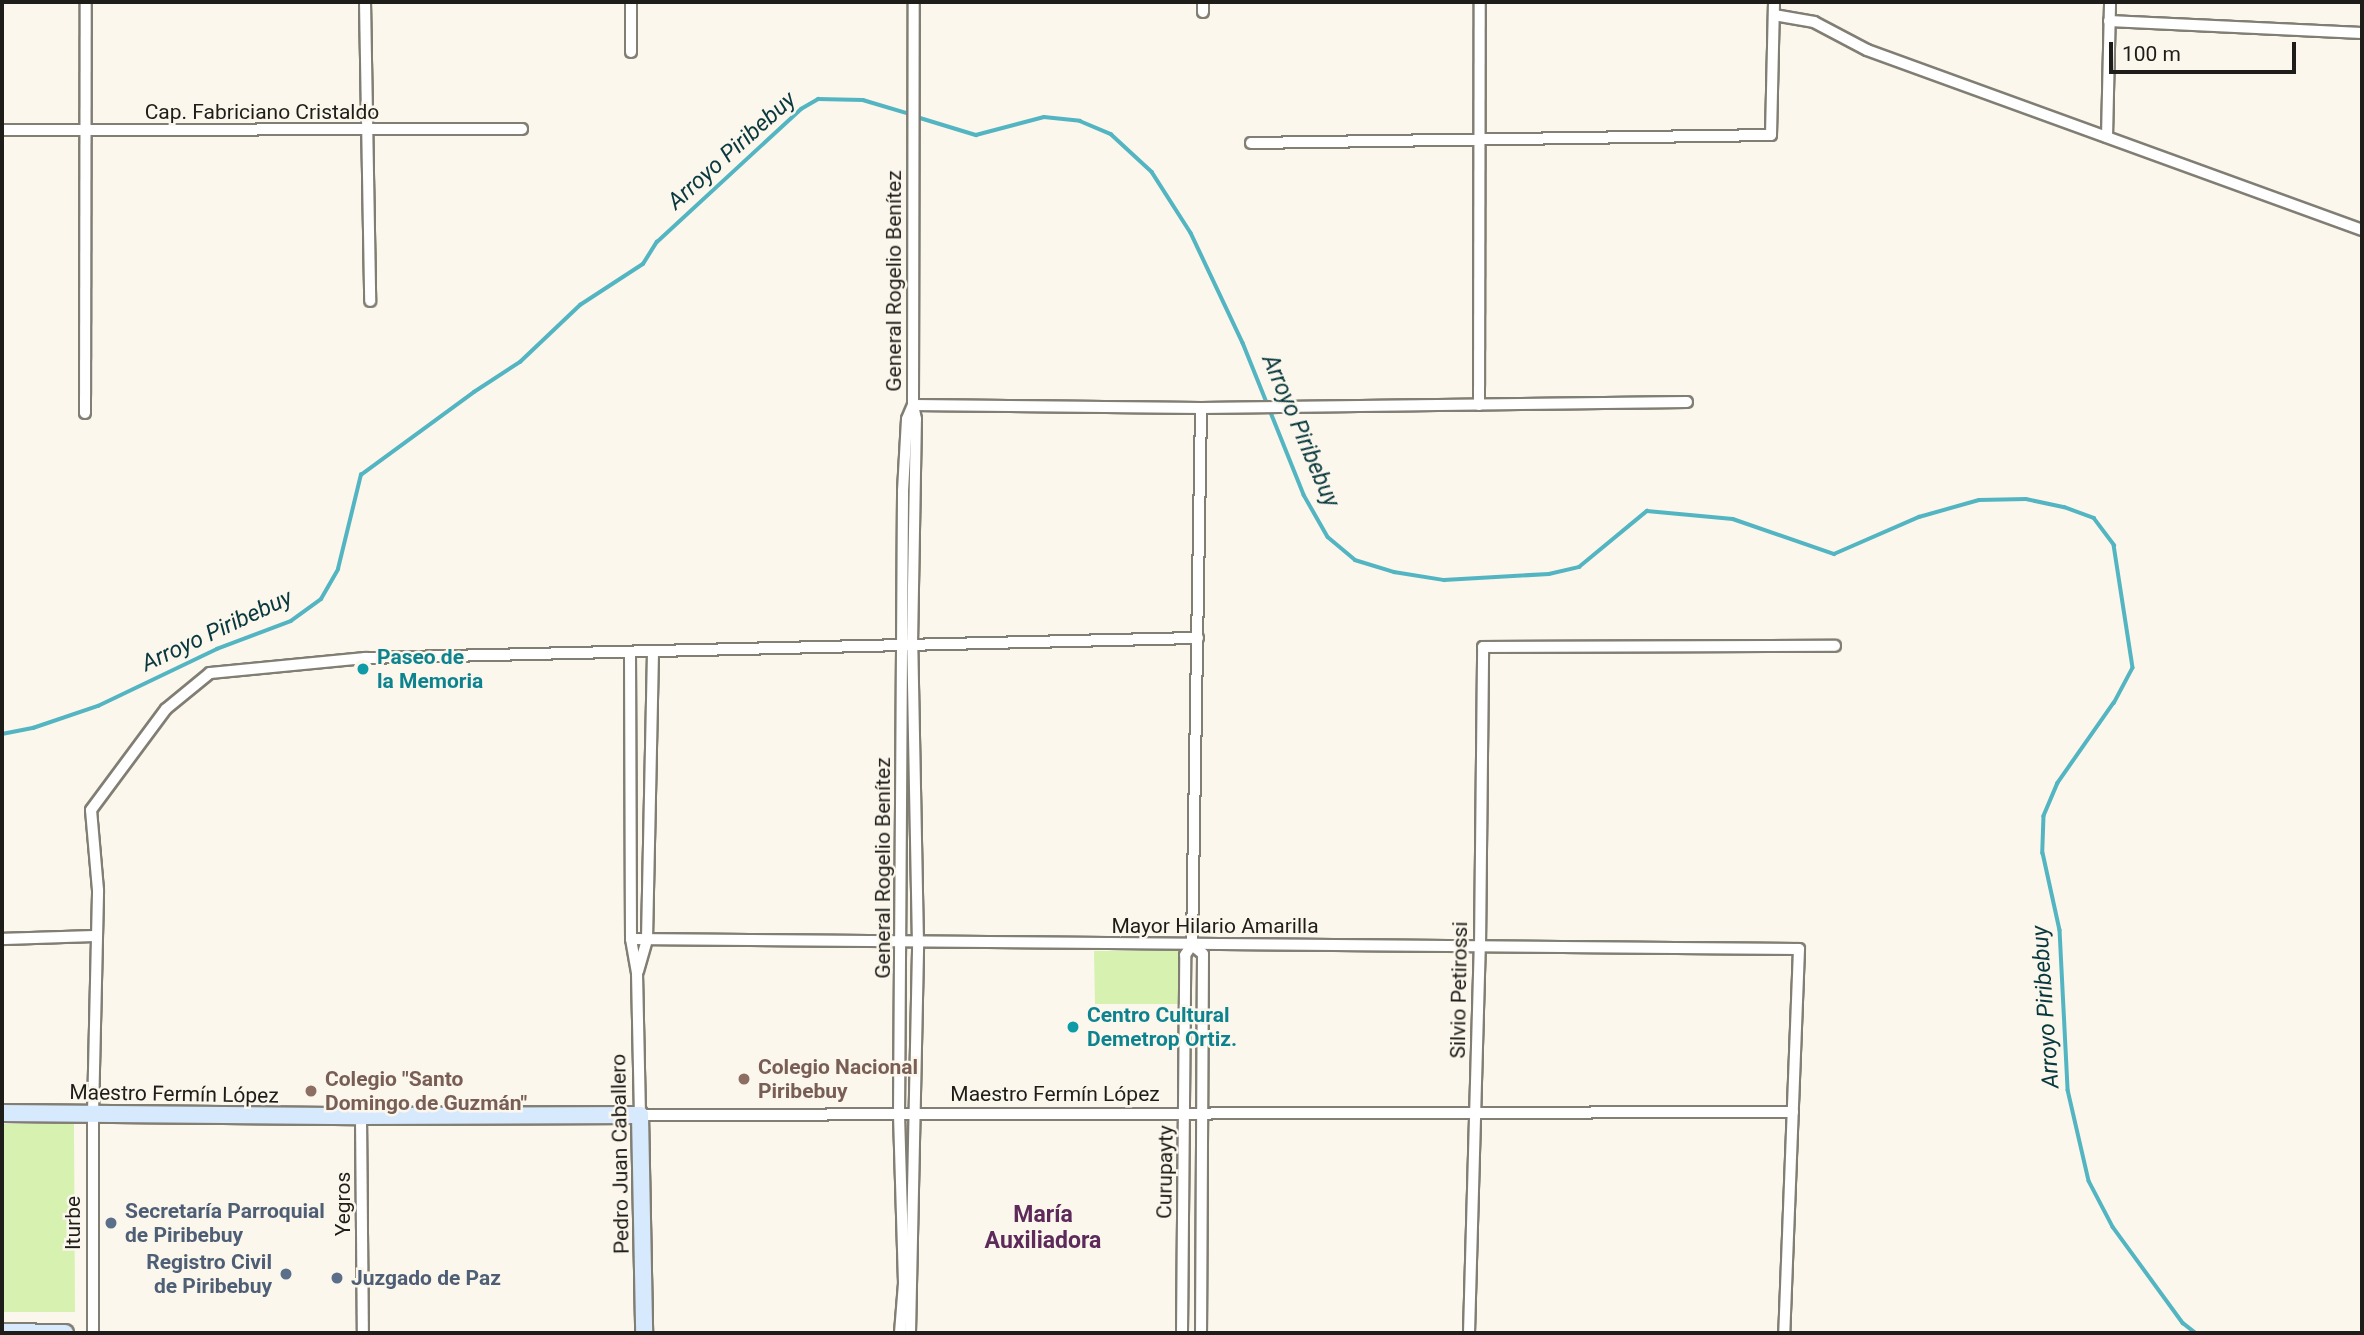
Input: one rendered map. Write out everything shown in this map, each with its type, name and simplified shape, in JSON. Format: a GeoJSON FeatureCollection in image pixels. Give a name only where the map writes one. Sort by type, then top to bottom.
{"type":"FeatureCollection","features":[{"type":"Feature","properties":{"kind":"street"},"geometry":{"type":"LineString","coordinates":[[85,413],[86,2]]}},
{"type":"Feature","properties":{"kind":"street"},"geometry":{"type":"LineString","coordinates":[[365,2],[370,302]]}},
{"type":"Feature","properties":{"kind":"street"},"geometry":{"type":"LineString","coordinates":[[631,2],[631,52]]}},
{"type":"Feature","properties":{"kind":"street","name":"General Rogelio Benítez"},"geometry":{"type":"LineString","coordinates":[[900,1333],[904,1217],[899,1115],[902,943],[916,419],[913,405],[914,2]]}},
{"type":"Feature","properties":{"kind":"street"},"geometry":{"type":"LineString","coordinates":[[1479,405],[1480,2]]}},
{"type":"Feature","properties":{"kind":"street"},"geometry":{"type":"LineString","coordinates":[[1251,143],[1480,137],[1772,135],[1774,2]]}},
{"type":"Feature","properties":{"kind":"street"},"geometry":{"type":"LineString","coordinates":[[2107,137],[2110,2]]}},
{"type":"Feature","properties":{"kind":"street"},"geometry":{"type":"LineString","coordinates":[[1774,16],[1814,22],[1867,50],[2362,230]]}},
{"type":"Feature","properties":{"kind":"street"},"geometry":{"type":"LineString","coordinates":[[2109,21],[2362,33]]}},
{"type":"Feature","properties":{"kind":"street","name":"Cap. Fabriciano Cristaldo"},"geometry":{"type":"LineString","coordinates":[[2,130],[522,130]]}},
{"type":"Feature","properties":{"kind":"street"},"geometry":{"type":"LineString","coordinates":[[913,405],[1202,408],[1687,402]]}},
{"type":"Feature","properties":{"kind":"street"},"geometry":{"type":"LineString","coordinates":[[1192,945],[1202,408]]}},
{"type":"Feature","properties":{"kind":"street","name":"Iturbe"},"geometry":{"type":"LineString","coordinates":[[93,1333],[93,1114],[97,936],[91,810],[166,709],[210,673],[365,658],[1198,638]]}},
{"type":"Feature","properties":{"kind":"street","name":"General Rogelio Benítez"},"geometry":{"type":"LineString","coordinates":[[908,645],[918,944],[910,1333]]}},
{"type":"Feature","properties":{"kind":"street","name":"Silvio Petirossi"},"geometry":{"type":"LineString","coordinates":[[1469,1333],[1479,947],[1483,647],[1835,646]]}},
{"type":"Feature","properties":{"kind":"street"},"geometry":{"type":"LineString","coordinates":[[637,973],[647,939],[653,651]]}},
{"type":"Feature","properties":{"kind":"street"},"geometry":{"type":"LineString","coordinates":[[630,652],[631,939],[637,973]]}},
{"type":"Feature","properties":{"kind":"street"},"geometry":{"type":"LineString","coordinates":[[2,939],[97,936]]}},
{"type":"Feature","properties":{"kind":"street","name":"Mayor Hilario Amarilla"},"geometry":{"type":"LineString","coordinates":[[631,939],[918,944],[1799,949],[1793,1112]]}},
{"type":"Feature","properties":{"kind":"street","name":"Curupayty"},"geometry":{"type":"LineString","coordinates":[[1182,1333],[1185,955],[1192,945],[1203,954],[1201,1333]]}},
{"type":"Feature","properties":{"kind":"street","name":"Pedro Juan Caballero"},"geometry":{"type":"LineString","coordinates":[[637,973],[643,1333]]}},
{"type":"Feature","properties":{"kind":"street"},"geometry":{"type":"LineString","coordinates":[[1784,1333],[1793,1112]]}},
{"type":"Feature","properties":{"kind":"street","name":"Maestro Fermín López"},"geometry":{"type":"LineString","coordinates":[[2,1113],[913,1116],[1793,1112]]}},
{"type":"Feature","properties":{"kind":"street","name":"Yegros"},"geometry":{"type":"LineString","coordinates":[[361,1116],[363,1333]]}},
{"type":"Feature","properties":{"kind":"street"},"geometry":{"type":"LineString","coordinates":[[2,1332],[65,1333]]}},
{"type":"Feature","properties":{"kind":"green space"},"geometry":{"type":"Polygon","coordinates":[[[1094,951],[1182,951],[1183,1004],[1095,1004],[1094,951]]]}},
{"type":"Feature","properties":{"kind":"green space"},"geometry":{"type":"Polygon","coordinates":[[[2,1124],[74,1124],[75,1312],[2,1312],[2,1124]]]}},
{"type":"Feature","properties":{"kind":"waterway","name":"Arroyo Piribebuy"},"geometry":{"type":"LineString","coordinates":[[2,734],[33,728],[98,706],[217,649],[291,621],[321,599],[338,569],[361,475],[474,392],[520,362],[580,305],[643,264],[657,242],[801,109],[818,99],[863,100],[910,114]]}},
{"type":"Feature","properties":{"kind":"waterway","name":"Arroyo Piribebuy"},"geometry":{"type":"LineString","coordinates":[[917,117],[976,135],[1044,117],[1080,121],[1111,134],[1152,172],[1191,233],[1243,343],[1304,495],[1328,537],[1355,560],[1394,572],[1444,580],[1549,574],[1579,567],[1647,511],[1733,519],[1834,554],[1919,517],[1979,500],[2026,499],[2064,507],[2094,518],[2114,545],[2133,668],[2114,703],[2058,783],[2044,816],[2043,853],[2060,930],[2068,1090],[2089,1181],[2113,1227],[2183,1323],[2196,1333]]}},
{"type":"Feature","properties":{"kind":"place","name":"Paseo de la Memoria"},"geometry":{"type":"Point","coordinates":[363,669]}},
{"type":"Feature","properties":{"kind":"place","name":"Centro Cultural Demetrop Ortiz."},"geometry":{"type":"Point","coordinates":[1073,1027]}},
{"type":"Feature","properties":{"kind":"place","name":"Colegio Nacional Piribebuy"},"geometry":{"type":"Point","coordinates":[744,1079]}},
{"type":"Feature","properties":{"kind":"place","name":"Colegio \"Santo Domingo de Guzmán\""},"geometry":{"type":"Point","coordinates":[311,1091]}},
{"type":"Feature","properties":{"kind":"place","name":"Secretaría Parroquial de Piribebuy"},"geometry":{"type":"Point","coordinates":[111,1223]}},
{"type":"Feature","properties":{"kind":"place","name":"Registro Civil de Piribebuy"},"geometry":{"type":"Point","coordinates":[286,1274]}},
{"type":"Feature","properties":{"kind":"place","name":"Juzgado de Paz"},"geometry":{"type":"Point","coordinates":[337,1278]}},
{"type":"Feature","properties":{"kind":"district","name":"María Auxiliadora"},"geometry":{"type":"Point","coordinates":[1043,1228]}}]}
